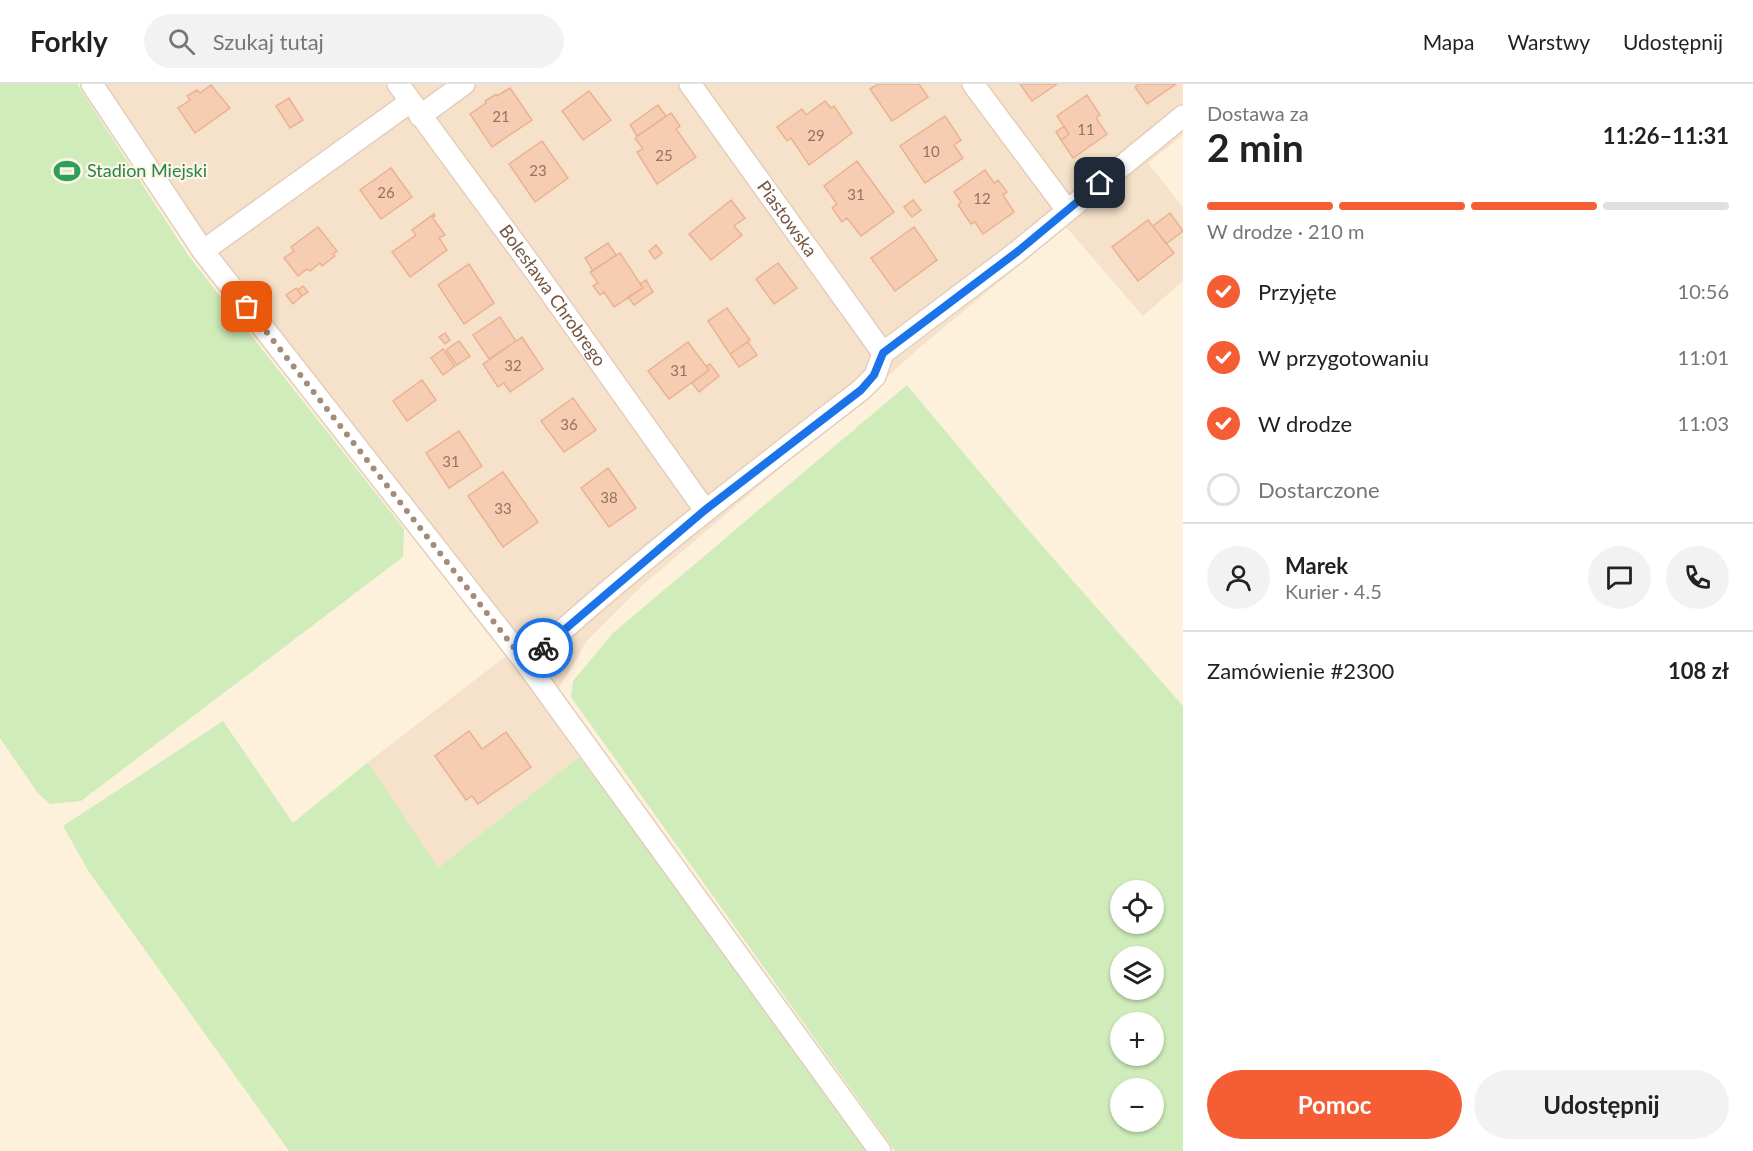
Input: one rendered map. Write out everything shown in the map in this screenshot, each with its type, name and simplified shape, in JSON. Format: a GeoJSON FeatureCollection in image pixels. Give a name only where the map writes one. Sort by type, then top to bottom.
{"type":"FeatureCollection","features":[{"type":"Feature","properties":{"kind":"street"},"geometry":{"type":"LineString","coordinates":[[92,84],[203,251],[526,663],[880,1151]]}},
{"type":"Feature","properties":{"kind":"street","name":"Bolesława Chrobrego"},"geometry":{"type":"LineString","coordinates":[[398,84],[533,268],[705,510]]}},
{"type":"Feature","properties":{"kind":"street"},"geometry":{"type":"LineString","coordinates":[[203,251],[415,109],[464,84]]}},
{"type":"Feature","properties":{"kind":"street","name":"Piastowska"},"geometry":{"type":"LineString","coordinates":[[690,84],[883,353]]}},
{"type":"Feature","properties":{"kind":"street"},"geometry":{"type":"LineString","coordinates":[[973,84],[1067,210]]}},
{"type":"Feature","properties":{"kind":"street"},"geometry":{"type":"LineString","coordinates":[[526,663],[705,510],[861,390],[874,375],[883,353],[1017,252],[1183,116]]}},
{"type":"Feature","properties":{"kind":"shaded area"},"geometry":{"type":"Polygon","coordinates":[[[95,84],[1183,84],[1183,135],[1148,163],[1183,207],[1183,281],[1143,316],[1066,227],[919,348],[644,584],[587,641],[546,710],[579,757],[438,868],[368,762],[506,656],[205,247],[95,84]]]}},
{"type":"Feature","properties":{"kind":"green space"},"geometry":{"type":"Polygon","coordinates":[[[0,84],[77,84],[190,258],[404,529],[403,557],[81,801],[50,804],[37,792],[0,738],[0,84]]]}},
{"type":"Feature","properties":{"kind":"green space"},"geometry":{"type":"Polygon","coordinates":[[[907,385],[1024,525],[1183,706],[1183,1151],[895,1151],[571,697],[573,681],[613,633],[907,385]]]}},
{"type":"Feature","properties":{"kind":"green space"},"geometry":{"type":"Polygon","coordinates":[[[223,721],[293,823],[368,762],[438,868],[579,757],[867,1151],[289,1151],[89,872],[63,826],[223,721]]]}},
{"type":"Feature","properties":{"kind":"building"},"geometry":{"type":"Polygon","coordinates":[[[878,84],[919,84],[928,97],[892,121],[870,89],[878,84]]]}},
{"type":"Feature","properties":{"kind":"building"},"geometry":{"type":"Polygon","coordinates":[[[1020,84],[1057,84],[1032,101],[1020,84]]]}},
{"type":"Feature","properties":{"kind":"building"},"geometry":{"type":"Polygon","coordinates":[[[1139,84],[1176,84],[1147,104],[1135,87],[1139,84]]]}},
{"type":"Feature","properties":{"kind":"building"},"geometry":{"type":"Polygon","coordinates":[[[211,85],[230,108],[195,133],[178,108],[190,100],[187,96],[197,90],[200,93],[211,85]]]}},
{"type":"Feature","properties":{"kind":"building"},"geometry":{"type":"Polygon","coordinates":[[[510,88],[532,120],[492,147],[470,114],[486,103],[485,101],[510,88]]]}},
{"type":"Feature","properties":{"kind":"building"},"geometry":{"type":"Polygon","coordinates":[[[589,91],[611,120],[583,140],[562,111],[589,91]]]}},
{"type":"Feature","properties":{"kind":"building"},"geometry":{"type":"Polygon","coordinates":[[[1087,95],[1100,115],[1096,118],[1107,134],[1073,158],[1061,140],[1069,134],[1057,116],[1087,95]]]}},
{"type":"Feature","properties":{"kind":"building"},"geometry":{"type":"Polygon","coordinates":[[[289,98],[303,120],[290,128],[276,106],[289,98]]]}},
{"type":"Feature","properties":{"kind":"building"},"geometry":{"type":"Polygon","coordinates":[[[825,101],[831,108],[834,106],[852,133],[809,165],[791,138],[787,141],[777,127],[802,109],[806,115],[825,101]]]}},
{"type":"Feature","properties":{"kind":"building"},"geometry":{"type":"Polygon","coordinates":[[[658,105],[666,116],[637,136],[630,125],[658,105]]]}},
{"type":"Feature","properties":{"kind":"building"},"geometry":{"type":"Polygon","coordinates":[[[671,113],[680,126],[676,129],[696,157],[657,184],[637,152],[643,149],[635,138],[671,113]]]}},
{"type":"Feature","properties":{"kind":"building"},"geometry":{"type":"Polygon","coordinates":[[[945,116],[961,140],[954,145],[963,158],[925,183],[900,146],[945,116]]]}},
{"type":"Feature","properties":{"kind":"building"},"geometry":{"type":"Polygon","coordinates":[[[1064,126],[1069,134],[1061,140],[1056,132],[1064,126]]]}},
{"type":"Feature","properties":{"kind":"building"},"geometry":{"type":"Polygon","coordinates":[[[542,141],[568,178],[535,202],[509,164],[542,141]]]}},
{"type":"Feature","properties":{"kind":"building"},"geometry":{"type":"Polygon","coordinates":[[[857,161],[894,212],[861,236],[847,218],[842,222],[832,208],[837,204],[824,186],[857,161]]]}},
{"type":"Feature","properties":{"kind":"building"},"geometry":{"type":"Polygon","coordinates":[[[391,168],[412,197],[381,219],[360,190],[391,168]]]}},
{"type":"Feature","properties":{"kind":"building"},"geometry":{"type":"Polygon","coordinates":[[[985,170],[994,183],[998,180],[1007,192],[1003,195],[1014,212],[983,234],[975,222],[971,224],[958,205],[961,202],[954,192],[985,170]]]}},
{"type":"Feature","properties":{"kind":"building"},"geometry":{"type":"Polygon","coordinates":[[[731,200],[745,218],[734,226],[742,235],[711,260],[689,234],[731,200]]]}},
{"type":"Feature","properties":{"kind":"building"},"geometry":{"type":"Polygon","coordinates":[[[913,200],[921,210],[912,217],[904,207],[913,200]]]}},
{"type":"Feature","properties":{"kind":"building"},"geometry":{"type":"Polygon","coordinates":[[[1170,213],[1183,231],[1166,244],[1153,226],[1170,213]]]}},
{"type":"Feature","properties":{"kind":"building"},"geometry":{"type":"Polygon","coordinates":[[[434,214],[435,216],[432,217],[445,235],[439,238],[447,250],[410,277],[392,252],[416,235],[412,230],[434,214]]]}},
{"type":"Feature","properties":{"kind":"building"},"geometry":{"type":"Polygon","coordinates":[[[1148,220],[1174,253],[1138,281],[1112,247],[1148,220]]]}},
{"type":"Feature","properties":{"kind":"building"},"geometry":{"type":"Polygon","coordinates":[[[318,227],[337,251],[333,254],[335,256],[322,266],[320,263],[310,271],[307,269],[298,276],[284,258],[294,251],[291,247],[318,227]]]}},
{"type":"Feature","properties":{"kind":"building"},"geometry":{"type":"Polygon","coordinates":[[[914,227],[937,260],[895,291],[871,258],[914,227]]]}},
{"type":"Feature","properties":{"kind":"building"},"geometry":{"type":"Polygon","coordinates":[[[608,243],[616,255],[593,271],[585,258],[608,243]]]}},
{"type":"Feature","properties":{"kind":"building"},"geometry":{"type":"Polygon","coordinates":[[[656,245],[662,253],[655,259],[649,251],[656,245]]]}},
{"type":"Feature","properties":{"kind":"building"},"geometry":{"type":"Polygon","coordinates":[[[620,253],[643,288],[614,307],[604,292],[600,295],[593,286],[598,283],[590,272],[620,253]]]}},
{"type":"Feature","properties":{"kind":"building"},"geometry":{"type":"Polygon","coordinates":[[[778,263],[797,288],[774,304],[756,279],[778,263]]]}},
{"type":"Feature","properties":{"kind":"building"},"geometry":{"type":"Polygon","coordinates":[[[469,264],[494,303],[464,324],[438,285],[469,264]]]}},
{"type":"Feature","properties":{"kind":"building"},"geometry":{"type":"Polygon","coordinates":[[[646,280],[653,292],[634,305],[628,297],[643,288],[640,284],[646,280]]]}},
{"type":"Feature","properties":{"kind":"building"},"geometry":{"type":"Polygon","coordinates":[[[303,286],[308,292],[302,296],[298,290],[303,286]]]}},
{"type":"Feature","properties":{"kind":"building"},"geometry":{"type":"Polygon","coordinates":[[[296,288],[302,296],[293,304],[286,295],[296,288]]]}},
{"type":"Feature","properties":{"kind":"building"},"geometry":{"type":"Polygon","coordinates":[[[727,308],[750,340],[730,354],[708,321],[727,308]]]}},
{"type":"Feature","properties":{"kind":"building"},"geometry":{"type":"Polygon","coordinates":[[[500,317],[516,341],[489,359],[473,335],[500,317]]]}},
{"type":"Feature","properties":{"kind":"building"},"geometry":{"type":"Polygon","coordinates":[[[445,333],[450,340],[445,344],[439,337],[445,333]]]}},
{"type":"Feature","properties":{"kind":"building"},"geometry":{"type":"Polygon","coordinates":[[[522,337],[543,369],[510,392],[504,383],[498,387],[483,364],[522,337]]]}},
{"type":"Feature","properties":{"kind":"building"},"geometry":{"type":"Polygon","coordinates":[[[459,341],[470,356],[457,365],[446,350],[459,341]]]}},
{"type":"Feature","properties":{"kind":"building"},"geometry":{"type":"Polygon","coordinates":[[[688,342],[709,370],[669,399],[648,371],[688,342]]]}},
{"type":"Feature","properties":{"kind":"building"},"geometry":{"type":"Polygon","coordinates":[[[748,342],[757,355],[739,367],[730,354],[748,342]]]}},
{"type":"Feature","properties":{"kind":"building"},"geometry":{"type":"Polygon","coordinates":[[[443,349],[455,366],[443,375],[431,358],[443,349]]]}},
{"type":"Feature","properties":{"kind":"building"},"geometry":{"type":"Polygon","coordinates":[[[710,364],[719,376],[699,392],[692,383],[709,370],[706,366],[710,364]]]}},
{"type":"Feature","properties":{"kind":"building"},"geometry":{"type":"Polygon","coordinates":[[[422,380],[436,400],[407,421],[393,401],[422,380]]]}},
{"type":"Feature","properties":{"kind":"building"},"geometry":{"type":"Polygon","coordinates":[[[573,398],[596,430],[564,452],[541,421],[573,398]]]}},
{"type":"Feature","properties":{"kind":"building"},"geometry":{"type":"Polygon","coordinates":[[[459,431],[482,466],[449,488],[426,453],[459,431]]]}},
{"type":"Feature","properties":{"kind":"building"},"geometry":{"type":"Polygon","coordinates":[[[608,468],[636,508],[609,527],[581,488],[608,468]]]}},
{"type":"Feature","properties":{"kind":"building"},"geometry":{"type":"Polygon","coordinates":[[[503,472],[538,522],[503,547],[468,496],[503,472]]]}},
{"type":"Feature","properties":{"kind":"building"},"geometry":{"type":"Polygon","coordinates":[[[469,731],[482,749],[506,732],[531,767],[478,804],[472,796],[466,800],[435,756],[469,731]]]}},
{"type":"Feature","properties":{"kind":"way so far"},"geometry":{"type":"LineString","coordinates":[[247,307],[526,663],[543,648]]}},
{"type":"Feature","properties":{"kind":"place","name":"Stadion Miejski"},"geometry":{"type":"Point","coordinates":[67,171]}},
{"type":"Feature","properties":{"kind":"route"},"geometry":{"type":"LineString","coordinates":[[543,648],[705,510],[861,390],[874,375],[883,353],[1017,252],[1100,183]]}}]}
